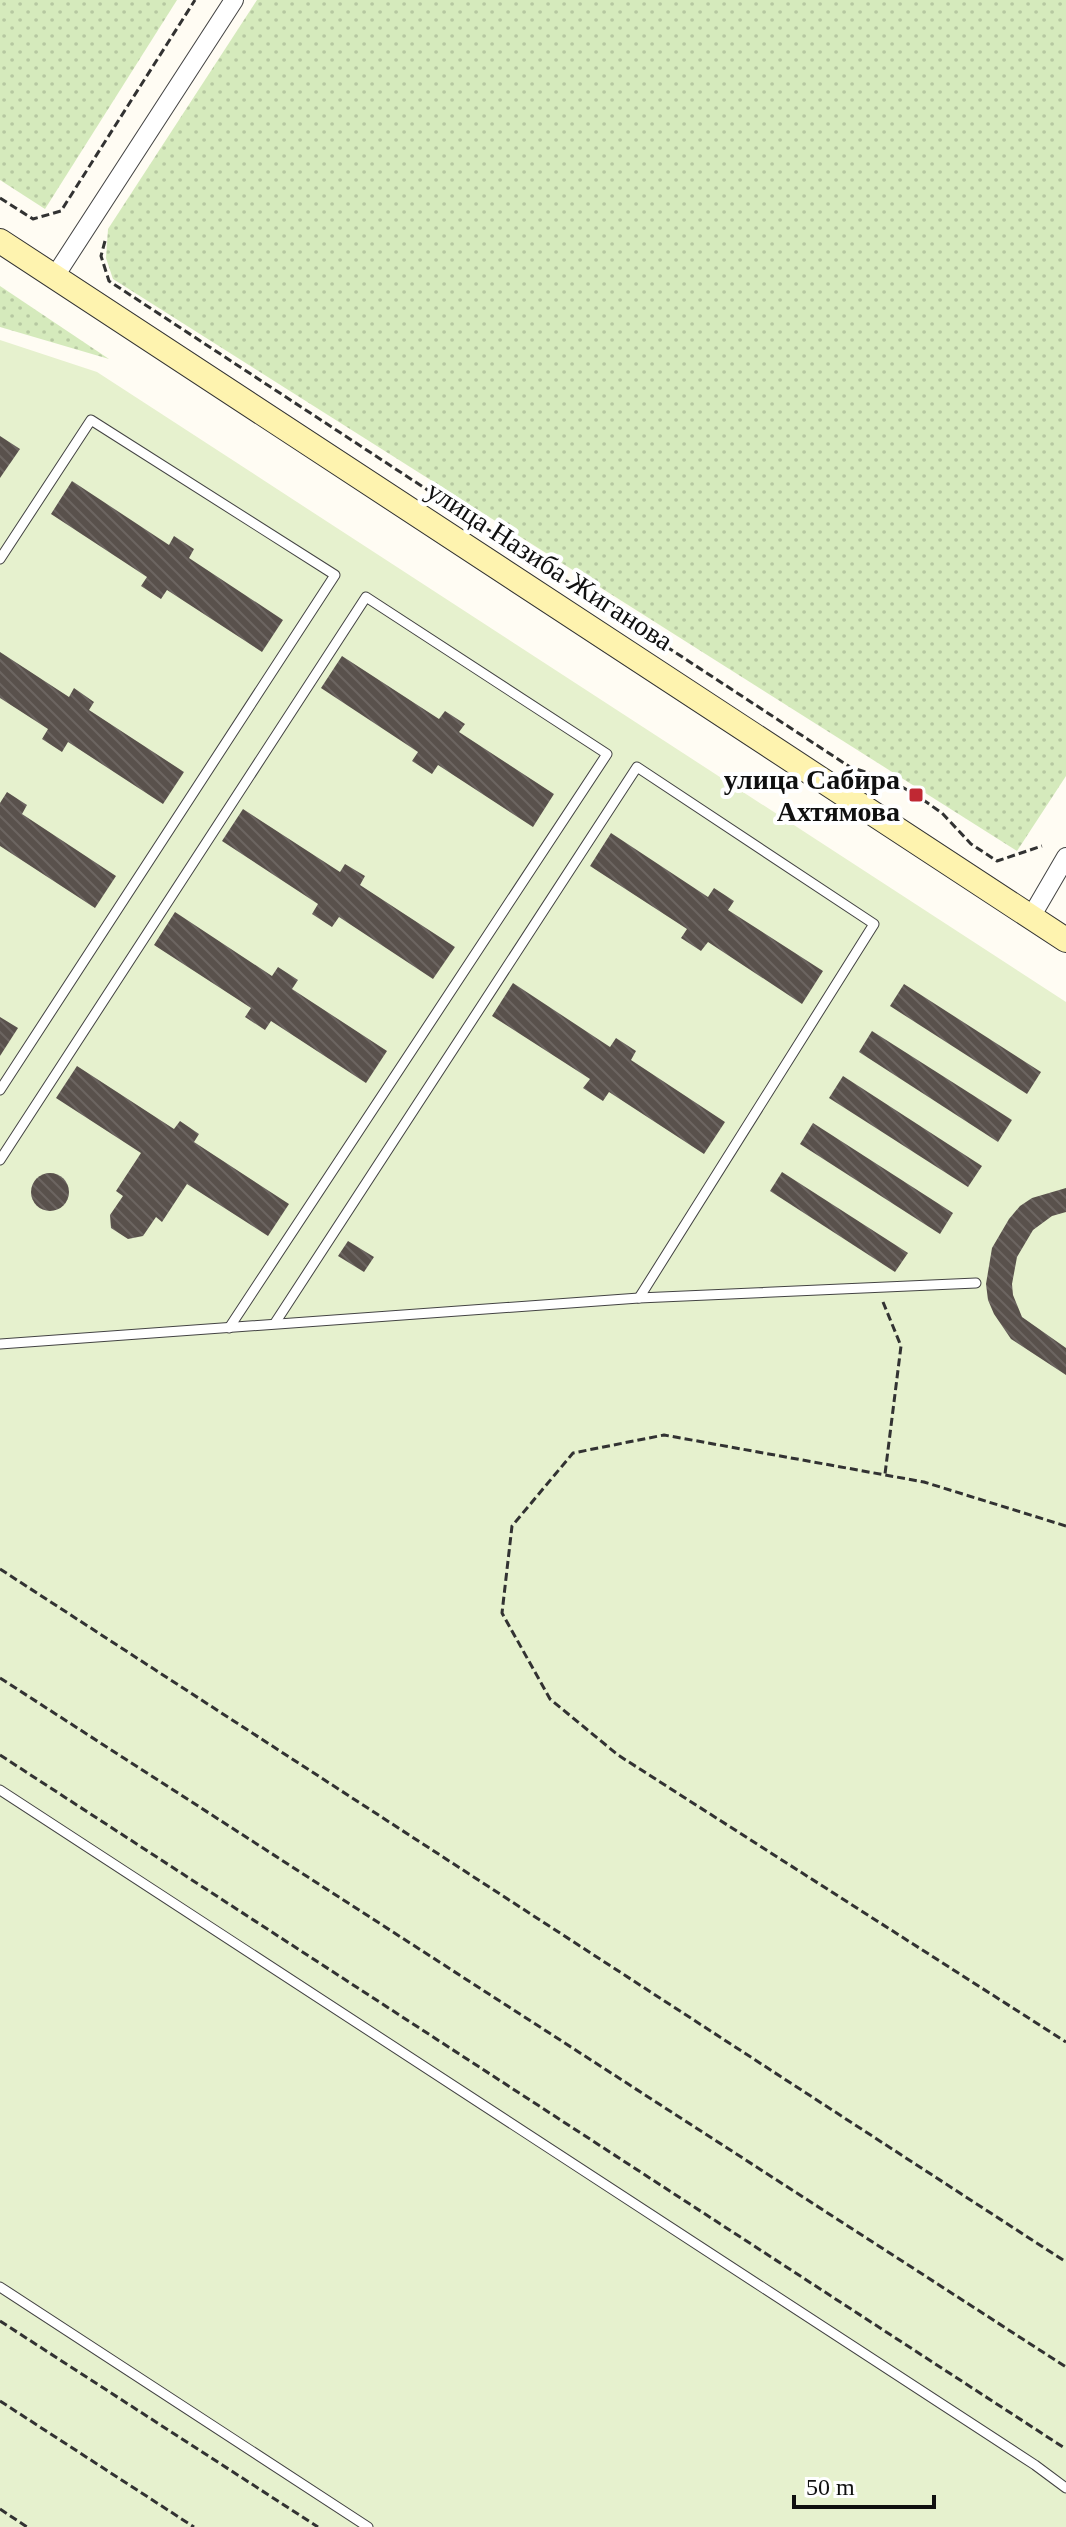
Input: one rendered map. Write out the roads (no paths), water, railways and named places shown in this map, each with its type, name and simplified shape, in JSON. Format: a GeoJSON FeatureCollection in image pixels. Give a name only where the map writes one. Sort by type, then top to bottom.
{"type":"FeatureCollection","features":[{"type":"Feature","properties":{"kind":"street"},"geometry":{"type":"LineString","coordinates":[[55,276],[234,0]]}},
{"type":"Feature","properties":{"kind":"street","name":"улица Назиба Жиганова"},"geometry":{"type":"LineString","coordinates":[[0,241],[1066,940]]}},
{"type":"Feature","properties":{"kind":"street"},"geometry":{"type":"LineString","coordinates":[[1031,917],[1066,857]]}},
{"type":"Feature","properties":{"kind":"lane"},"geometry":{"type":"LineString","coordinates":[[0,559],[91,420],[335,575],[0,1090]]}},
{"type":"Feature","properties":{"kind":"lane"},"geometry":{"type":"LineString","coordinates":[[0,1160],[366,597],[607,754],[229,1328]]}},
{"type":"Feature","properties":{"kind":"lane"},"geometry":{"type":"LineString","coordinates":[[275,1323],[637,767],[874,924],[639,1298]]}},
{"type":"Feature","properties":{"kind":"lane"},"geometry":{"type":"LineString","coordinates":[[0,1344],[639,1298],[976,1283]]}},
{"type":"Feature","properties":{"kind":"lane"},"geometry":{"type":"LineString","coordinates":[[0,1790],[1066,2488]]}},
{"type":"Feature","properties":{"kind":"lane"},"geometry":{"type":"LineString","coordinates":[[0,2287],[368,2527]]}},
{"type":"Feature","properties":{"kind":"place","name":"улица Сабира Ахтямова"},"geometry":{"type":"Point","coordinates":[916,795]}}]}
